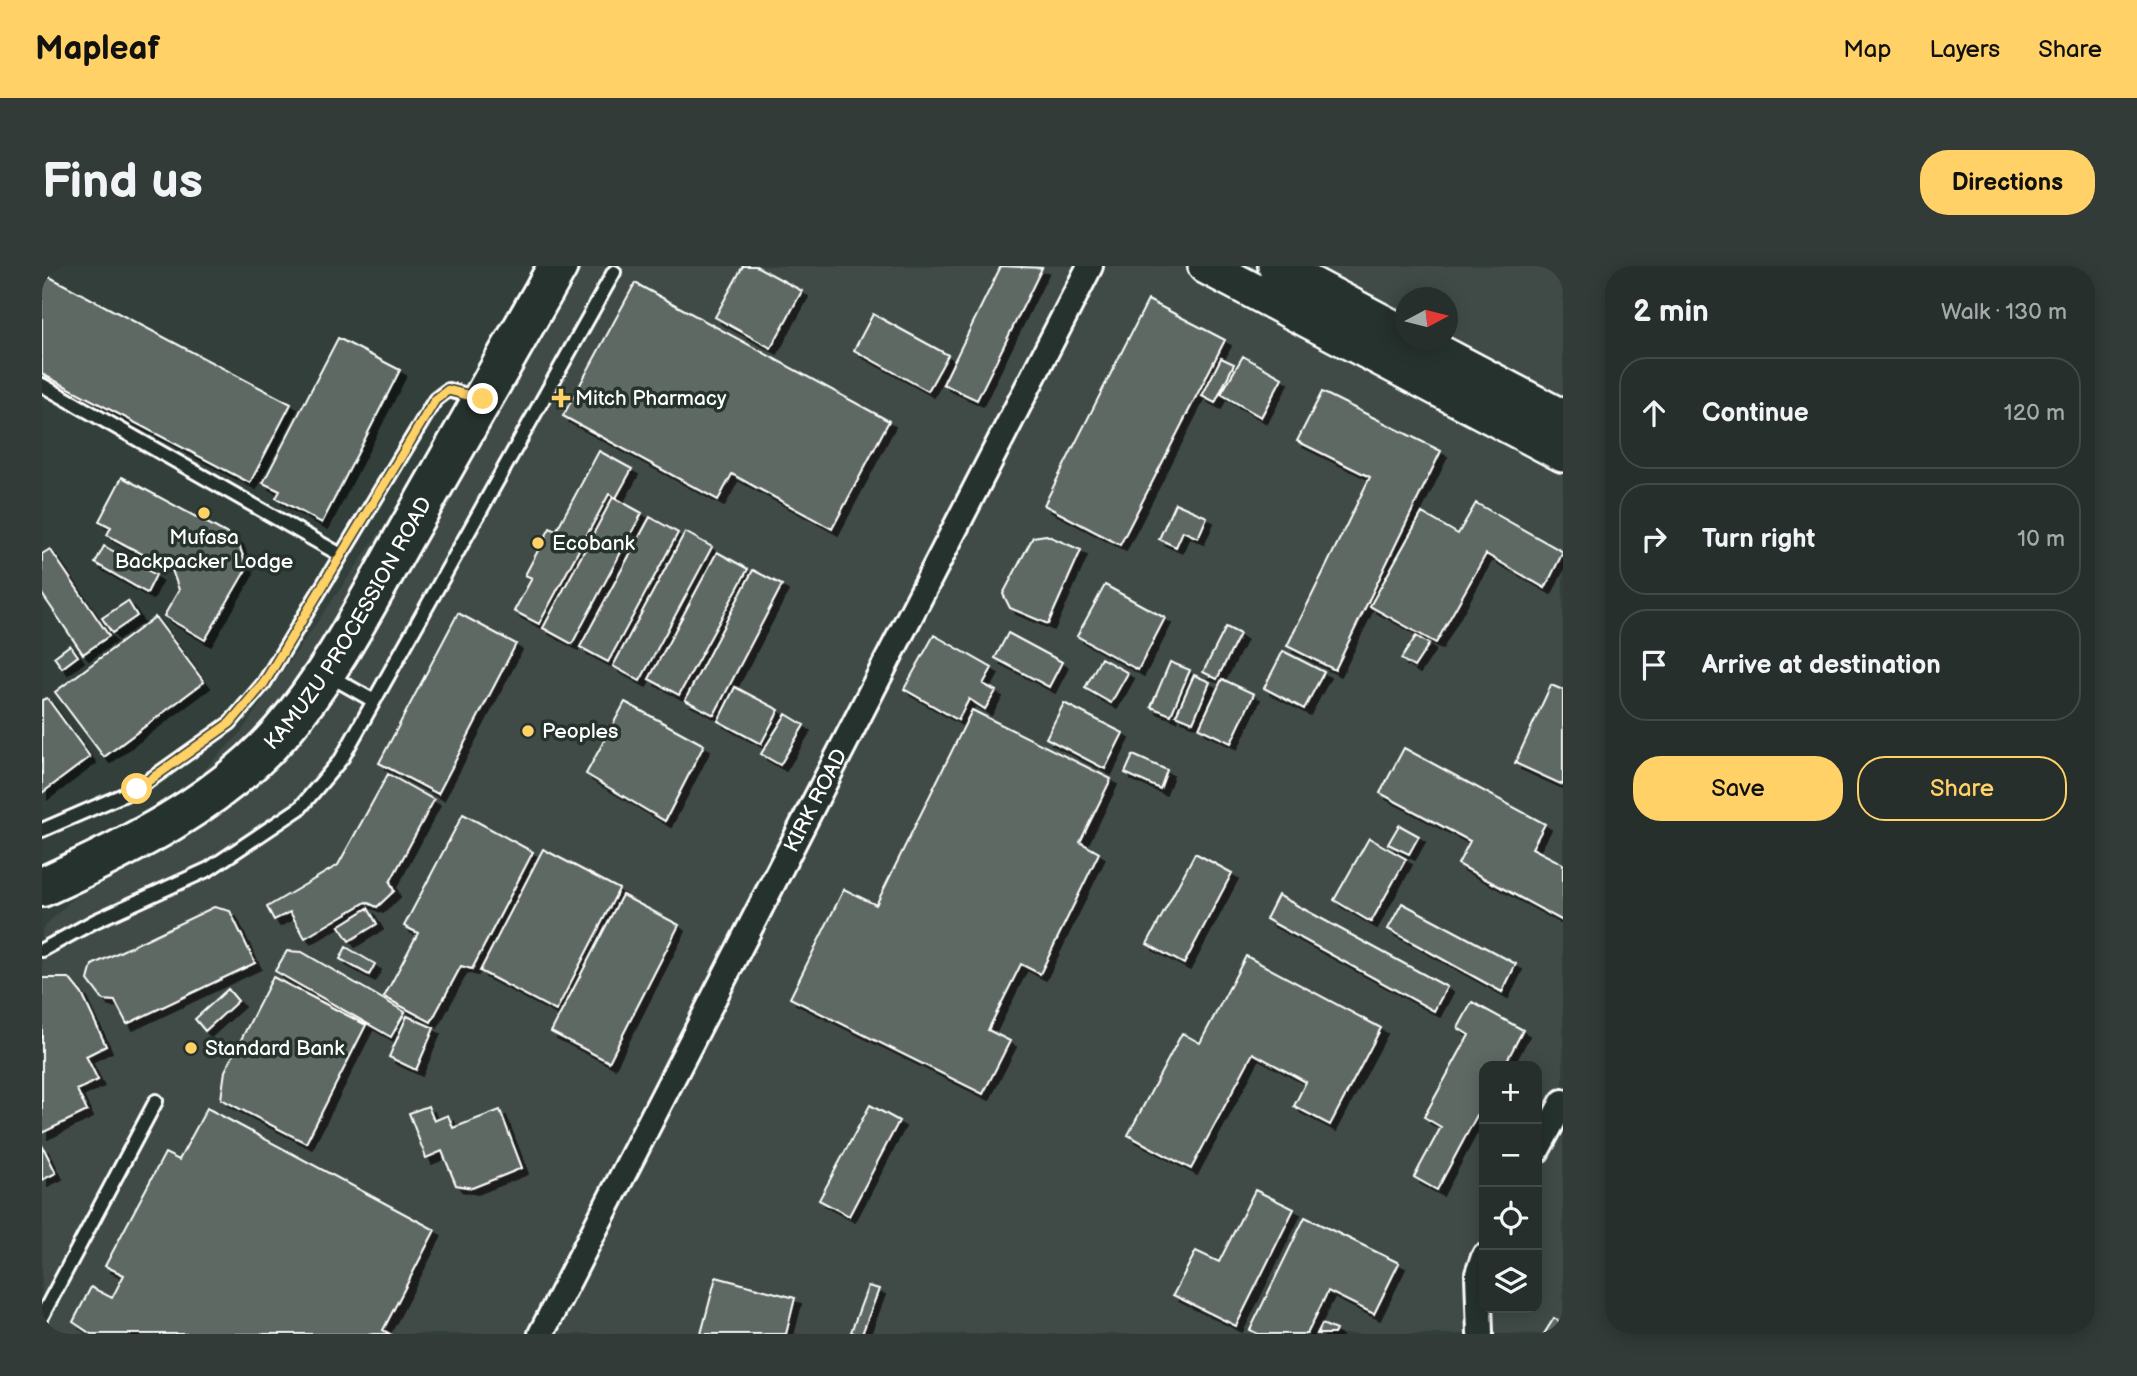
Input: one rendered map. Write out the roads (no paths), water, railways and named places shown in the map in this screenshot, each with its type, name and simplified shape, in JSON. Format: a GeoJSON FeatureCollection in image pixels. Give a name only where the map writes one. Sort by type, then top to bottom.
{"type":"FeatureCollection","features":[{"type":"Feature","properties":{"kind":"highway","name":"KAMUZU PROCESSION ROAD"},"geometry":{"type":"LineString","coordinates":[[42,887],[103,859],[182,815],[234,775],[280,733],[325,673],[558,266]]}},
{"type":"Feature","properties":{"kind":"main road"},"geometry":{"type":"LineString","coordinates":[[1206,266],[1563,454]]}},
{"type":"Feature","properties":{"kind":"main road"},"geometry":{"type":"LineString","coordinates":[[1276,266],[1395,330]]}},
{"type":"Feature","properties":{"kind":"main road"},"geometry":{"type":"LineString","coordinates":[[1434,350],[1563,418]]}},
{"type":"Feature","properties":{"kind":"street","name":"KIRK ROAD"},"geometry":{"type":"LineString","coordinates":[[541,1334],[1090,266]]}},
{"type":"Feature","properties":{"kind":"street"},"geometry":{"type":"LineString","coordinates":[[1542,1141],[1563,1102]]}},
{"type":"Feature","properties":{"kind":"street"},"geometry":{"type":"LineString","coordinates":[[1479,1271],[1479,1304]]}},
{"type":"Feature","properties":{"kind":"street"},"geometry":{"type":"LineString","coordinates":[[1479,1313],[1480,1334]]}},
{"type":"Feature","properties":{"kind":"lane"},"geometry":{"type":"LineString","coordinates":[[42,950],[95,921],[209,869],[300,808],[342,758],[614,272]]}},
{"type":"Feature","properties":{"kind":"lane"},"geometry":{"type":"LineString","coordinates":[[42,385],[341,555]]}},
{"type":"Feature","properties":{"kind":"lane"},"geometry":{"type":"LineString","coordinates":[[42,830],[137,789],[230,723],[264,683],[435,400],[448,390],[483,399]]}},
{"type":"Feature","properties":{"kind":"lane"},"geometry":{"type":"LineString","coordinates":[[325,673],[374,701]]}},
{"type":"Feature","properties":{"kind":"lane"},"geometry":{"type":"LineString","coordinates":[[42,1316],[156,1101]]}},
{"type":"Feature","properties":{"kind":"place","name":"Mitch Pharmacy"},"geometry":{"type":"Point","coordinates":[561,398]}},
{"type":"Feature","properties":{"kind":"place","name":"Mufasa Backpacker Lodge"},"geometry":{"type":"Point","coordinates":[204,513]}},
{"type":"Feature","properties":{"kind":"place","name":"Ecobank"},"geometry":{"type":"Point","coordinates":[538,543]}},
{"type":"Feature","properties":{"kind":"place","name":"Peoples"},"geometry":{"type":"Point","coordinates":[528,731]}},
{"type":"Feature","properties":{"kind":"place","name":"Standard Bank"},"geometry":{"type":"Point","coordinates":[191,1048]}}]}
